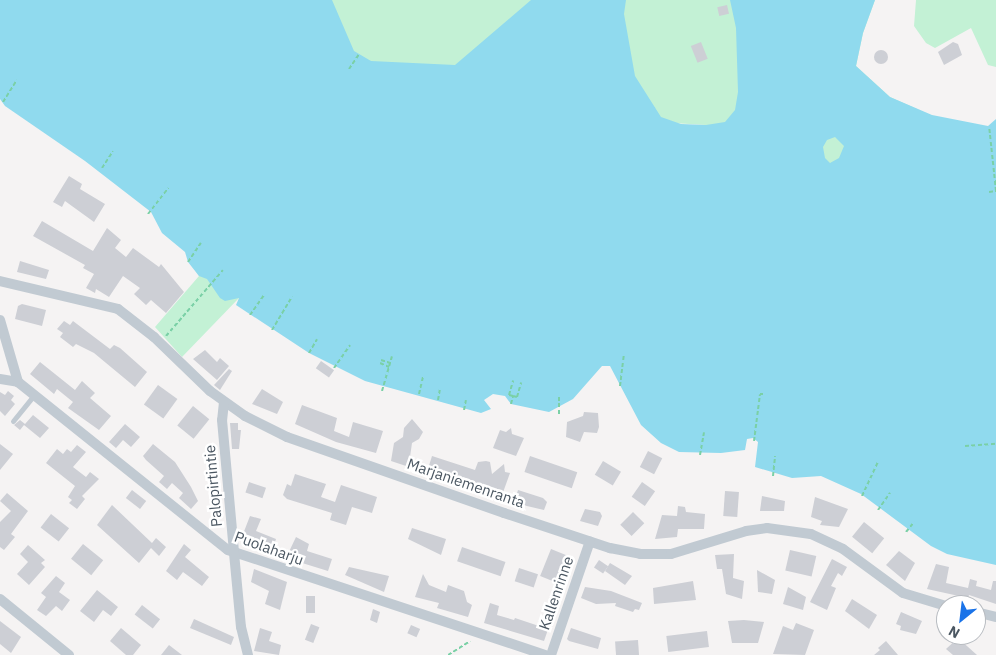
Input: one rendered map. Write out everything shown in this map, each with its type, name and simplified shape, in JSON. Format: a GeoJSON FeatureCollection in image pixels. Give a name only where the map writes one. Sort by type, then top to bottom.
{"type":"FeatureCollection","features":[{"type":"Feature","properties":{"kind":"street","name":"Marjaniemenranta"},"geometry":{"type":"LineString","coordinates":[[0,281],[112,307],[126,314],[224,402],[287,437],[627,552],[671,554],[746,531],[786,529],[824,539],[843,548],[903,592],[936,603]]}},
{"type":"Feature","properties":{"kind":"street"},"geometry":{"type":"LineString","coordinates":[[0,320],[18,382]]}},
{"type":"Feature","properties":{"kind":"street","name":"Puolaharju"},"geometry":{"type":"LineString","coordinates":[[0,379],[18,382],[234,553],[545,655]]}},
{"type":"Feature","properties":{"kind":"street","name":"Palopirtintie"},"geometry":{"type":"LineString","coordinates":[[224,402],[222,420],[241,627],[248,655]]}},
{"type":"Feature","properties":{"kind":"street","name":"Kallenrinne"},"geometry":{"type":"LineString","coordinates":[[551,655],[590,541]]}},
{"type":"Feature","properties":{"kind":"street"},"geometry":{"type":"LineString","coordinates":[[0,599],[69,655]]}},
{"type":"Feature","properties":{"kind":"lane"},"geometry":{"type":"LineString","coordinates":[[13,421],[34,395]]}},
{"type":"Feature","properties":{"kind":"path"},"geometry":{"type":"LineString","coordinates":[[349,69],[359,54]]}},
{"type":"Feature","properties":{"kind":"path"},"geometry":{"type":"LineString","coordinates":[[3,102],[17,80]]}},
{"type":"Feature","properties":{"kind":"path"},"geometry":{"type":"LineString","coordinates":[[988,126],[996,191],[988,192]]}},
{"type":"Feature","properties":{"kind":"path"},"geometry":{"type":"LineString","coordinates":[[102,168],[113,152]]}},
{"type":"Feature","properties":{"kind":"path"},"geometry":{"type":"LineString","coordinates":[[148,214],[168,188]]}},
{"type":"Feature","properties":{"kind":"path"},"geometry":{"type":"LineString","coordinates":[[188,262],[201,243]]}},
{"type":"Feature","properties":{"kind":"path"},"geometry":{"type":"LineString","coordinates":[[159,343],[223,270]]}},
{"type":"Feature","properties":{"kind":"path"},"geometry":{"type":"LineString","coordinates":[[250,315],[264,296]]}},
{"type":"Feature","properties":{"kind":"path"},"geometry":{"type":"LineString","coordinates":[[272,330],[292,297]]}},
{"type":"Feature","properties":{"kind":"path"},"geometry":{"type":"LineString","coordinates":[[309,353],[318,339]]}},
{"type":"Feature","properties":{"kind":"path"},"geometry":{"type":"LineString","coordinates":[[334,368],[350,345]]}},
{"type":"Feature","properties":{"kind":"path"},"geometry":{"type":"LineString","coordinates":[[620,386],[624,354]]}},
{"type":"Feature","properties":{"kind":"path"},"geometry":{"type":"LineString","coordinates":[[382,391],[392,356]]}},
{"type":"Feature","properties":{"kind":"path"},"geometry":{"type":"LineString","coordinates":[[381,360],[390,363]]}},
{"type":"Feature","properties":{"kind":"path"},"geometry":{"type":"LineString","coordinates":[[380,363],[388,367]]}},
{"type":"Feature","properties":{"kind":"path"},"geometry":{"type":"LineString","coordinates":[[419,394],[423,376]]}},
{"type":"Feature","properties":{"kind":"path"},"geometry":{"type":"LineString","coordinates":[[513,381],[509,395],[517,397],[521,383]]}},
{"type":"Feature","properties":{"kind":"path"},"geometry":{"type":"LineString","coordinates":[[438,400],[440,390]]}},
{"type":"Feature","properties":{"kind":"path"},"geometry":{"type":"LineString","coordinates":[[754,440],[760,394],[763,394]]}},
{"type":"Feature","properties":{"kind":"path"},"geometry":{"type":"LineString","coordinates":[[511,404],[513,396]]}},
{"type":"Feature","properties":{"kind":"path"},"geometry":{"type":"LineString","coordinates":[[559,397],[559,414]]}},
{"type":"Feature","properties":{"kind":"path"},"geometry":{"type":"LineString","coordinates":[[464,410],[466,400]]}},
{"type":"Feature","properties":{"kind":"path"},"geometry":{"type":"LineString","coordinates":[[700,455],[704,432]]}},
{"type":"Feature","properties":{"kind":"path"},"geometry":{"type":"LineString","coordinates":[[965,446],[996,444]]}},
{"type":"Feature","properties":{"kind":"path"},"geometry":{"type":"LineString","coordinates":[[773,476],[775,456]]}},
{"type":"Feature","properties":{"kind":"path"},"geometry":{"type":"LineString","coordinates":[[862,496],[878,462]]}},
{"type":"Feature","properties":{"kind":"path"},"geometry":{"type":"LineString","coordinates":[[878,510],[890,493]]}},
{"type":"Feature","properties":{"kind":"path"},"geometry":{"type":"LineString","coordinates":[[906,532],[914,522]]}},
{"type":"Feature","properties":{"kind":"path"},"geometry":{"type":"LineString","coordinates":[[448,655],[470,641]]}},
{"type":"Feature","properties":{"kind":"green space"},"geometry":{"type":"Polygon","coordinates":[[[260,0],[875,0],[863,33],[856,66],[890,97],[917,109],[844,184],[706,125],[435,109],[260,0]]]}},
{"type":"Feature","properties":{"kind":"green space"},"geometry":{"type":"Polygon","coordinates":[[[916,0],[996,0],[996,67],[988,65],[971,28],[935,48],[926,43],[914,26],[916,0]]]}},
{"type":"Feature","properties":{"kind":"green space"},"geometry":{"type":"Polygon","coordinates":[[[193,267],[239,298],[182,357],[155,327],[199,276],[193,267]]]}},
{"type":"Feature","properties":{"kind":"water"},"geometry":{"type":"Polygon","coordinates":[[[0,0],[332,0],[354,51],[371,61],[455,65],[531,0],[626,0],[624,14],[635,76],[661,117],[681,124],[706,125],[725,122],[735,110],[738,92],[736,28],[730,0],[875,0],[863,33],[856,66],[890,97],[932,115],[988,126],[996,119],[996,565],[947,554],[931,546],[861,494],[821,476],[792,478],[755,467],[758,442],[753,438],[747,439],[745,450],[721,453],[679,452],[661,443],[641,425],[610,366],[602,366],[573,399],[549,412],[511,404],[505,396],[493,394],[484,400],[491,409],[481,413],[365,381],[309,353],[236,305],[239,298],[225,301],[220,298],[207,279],[199,276],[188,262],[185,252],[162,233],[151,212],[85,161],[5,106],[0,99],[0,0]],[[835,137],[827,140],[823,147],[825,158],[830,163],[839,158],[844,146],[835,137]]]}},
{"type":"Feature","properties":{"kind":"building"},"geometry":{"type":"Polygon","coordinates":[[[727,5],[729,14],[719,16],[717,7],[727,5]]]}},
{"type":"Feature","properties":{"kind":"building"},"geometry":{"type":"Polygon","coordinates":[[[701,42],[708,59],[698,63],[691,46],[701,42]]]}},
{"type":"Feature","properties":{"kind":"building"},"geometry":{"type":"Polygon","coordinates":[[[953,42],[958,44],[962,55],[944,65],[938,52],[953,42]]]}},
{"type":"Feature","properties":{"kind":"building"},"geometry":{"type":"Polygon","coordinates":[[[878,50],[884,50],[888,57],[884,64],[878,64],[874,60],[874,54],[878,50]]]}},
{"type":"Feature","properties":{"kind":"building"},"geometry":{"type":"Polygon","coordinates":[[[69,176],[82,184],[80,189],[105,204],[94,222],[65,201],[62,207],[53,202],[69,176]]]}},
{"type":"Feature","properties":{"kind":"building"},"geometry":{"type":"Polygon","coordinates":[[[42,221],[93,251],[107,228],[121,240],[115,248],[126,257],[133,248],[159,267],[161,264],[184,292],[166,313],[151,300],[146,305],[134,294],[140,288],[123,276],[109,297],[96,289],[95,293],[86,288],[94,274],[83,268],[85,265],[33,236],[42,221]]]}},
{"type":"Feature","properties":{"kind":"building"},"geometry":{"type":"Polygon","coordinates":[[[20,261],[49,270],[46,279],[17,272],[20,261]]]}},
{"type":"Feature","properties":{"kind":"building"},"geometry":{"type":"Polygon","coordinates":[[[22,304],[46,310],[42,326],[15,319],[18,306],[22,304]]]}},
{"type":"Feature","properties":{"kind":"building"},"geometry":{"type":"Polygon","coordinates":[[[64,321],[70,325],[73,321],[110,349],[114,345],[120,348],[147,372],[135,387],[94,353],[76,344],[73,347],[60,337],[63,333],[57,329],[64,321]]]}},
{"type":"Feature","properties":{"kind":"building"},"geometry":{"type":"Polygon","coordinates":[[[205,350],[217,362],[220,358],[229,366],[217,380],[193,359],[205,350]]]}},
{"type":"Feature","properties":{"kind":"building"},"geometry":{"type":"Polygon","coordinates":[[[321,361],[334,370],[329,378],[316,368],[321,361]]]}},
{"type":"Feature","properties":{"kind":"building"},"geometry":{"type":"Polygon","coordinates":[[[40,362],[75,390],[82,381],[95,393],[90,398],[111,416],[99,430],[68,408],[73,402],[57,389],[54,394],[30,374],[40,362]]]}},
{"type":"Feature","properties":{"kind":"building"},"geometry":{"type":"Polygon","coordinates":[[[229,369],[232,371],[220,390],[214,385],[229,369]]]}},
{"type":"Feature","properties":{"kind":"building"},"geometry":{"type":"Polygon","coordinates":[[[158,385],[177,399],[163,419],[144,404],[158,385]]]}},
{"type":"Feature","properties":{"kind":"building"},"geometry":{"type":"Polygon","coordinates":[[[262,389],[283,402],[277,414],[252,404],[262,389]]]}},
{"type":"Feature","properties":{"kind":"building"},"geometry":{"type":"Polygon","coordinates":[[[8,391],[14,396],[11,400],[15,404],[5,416],[0,411],[0,392],[5,395],[8,391]]]}},
{"type":"Feature","properties":{"kind":"building"},"geometry":{"type":"Polygon","coordinates":[[[302,405],[337,418],[334,431],[349,437],[353,422],[383,431],[376,453],[336,442],[295,424],[302,405]]]}},
{"type":"Feature","properties":{"kind":"building"},"geometry":{"type":"Polygon","coordinates":[[[193,406],[209,419],[194,439],[177,425],[193,406]]]}},
{"type":"Feature","properties":{"kind":"building"},"geometry":{"type":"Polygon","coordinates":[[[584,412],[598,413],[599,427],[597,433],[584,432],[580,442],[566,437],[567,422],[583,416],[584,412]]]}},
{"type":"Feature","properties":{"kind":"building"},"geometry":{"type":"Polygon","coordinates":[[[33,415],[49,428],[40,438],[24,425],[20,430],[14,425],[20,420],[25,424],[33,415]]]}},
{"type":"Feature","properties":{"kind":"building"},"geometry":{"type":"Polygon","coordinates":[[[412,419],[423,432],[419,439],[412,443],[410,457],[415,459],[412,468],[391,461],[394,443],[403,437],[404,428],[412,419]]]}},
{"type":"Feature","properties":{"kind":"building"},"geometry":{"type":"Polygon","coordinates":[[[230,423],[238,423],[238,430],[241,430],[239,449],[232,449],[230,423]]]}},
{"type":"Feature","properties":{"kind":"building"},"geometry":{"type":"Polygon","coordinates":[[[125,424],[140,437],[131,447],[123,440],[116,448],[109,442],[125,424]]]}},
{"type":"Feature","properties":{"kind":"building"},"geometry":{"type":"Polygon","coordinates":[[[511,428],[512,434],[524,438],[516,456],[493,448],[500,430],[506,432],[511,428]]]}},
{"type":"Feature","properties":{"kind":"building"},"geometry":{"type":"Polygon","coordinates":[[[0,444],[13,454],[0,470],[0,444]]]}},
{"type":"Feature","properties":{"kind":"building"},"geometry":{"type":"Polygon","coordinates":[[[153,444],[175,462],[191,487],[198,501],[191,509],[179,498],[183,493],[172,483],[167,489],[159,482],[164,476],[143,456],[153,444]]]}},
{"type":"Feature","properties":{"kind":"building"},"geometry":{"type":"Polygon","coordinates":[[[77,445],[86,452],[73,467],[86,477],[90,472],[99,479],[82,496],[85,499],[77,509],[69,503],[72,500],[68,497],[75,486],[46,463],[57,449],[63,454],[67,449],[71,452],[77,445]]]}},
{"type":"Feature","properties":{"kind":"building"},"geometry":{"type":"Polygon","coordinates":[[[648,451],[662,458],[654,474],[640,467],[648,451]]]}},
{"type":"Feature","properties":{"kind":"building"},"geometry":{"type":"Polygon","coordinates":[[[432,456],[475,470],[478,462],[490,462],[492,474],[504,464],[505,472],[510,473],[501,498],[427,472],[432,456]]]}},
{"type":"Feature","properties":{"kind":"building"},"geometry":{"type":"Polygon","coordinates":[[[530,456],[577,472],[572,488],[524,472],[530,456]]]}},
{"type":"Feature","properties":{"kind":"building"},"geometry":{"type":"Polygon","coordinates":[[[603,461],[621,472],[613,486],[595,475],[603,461]]]}},
{"type":"Feature","properties":{"kind":"building"},"geometry":{"type":"Polygon","coordinates":[[[295,474],[326,484],[321,497],[335,502],[341,485],[377,497],[372,513],[352,507],[346,525],[330,520],[332,513],[287,499],[283,495],[287,484],[291,486],[295,474]]]}},
{"type":"Feature","properties":{"kind":"building"},"geometry":{"type":"Polygon","coordinates":[[[249,482],[266,488],[262,498],[245,492],[249,482]]]}},
{"type":"Feature","properties":{"kind":"building"},"geometry":{"type":"Polygon","coordinates":[[[642,482],[655,491],[645,506],[632,497],[642,482]]]}},
{"type":"Feature","properties":{"kind":"building"},"geometry":{"type":"Polygon","coordinates":[[[132,490],[146,501],[140,509],[126,498],[132,490]]]}},
{"type":"Feature","properties":{"kind":"building"},"geometry":{"type":"Polygon","coordinates":[[[518,490],[543,498],[547,502],[544,510],[514,503],[518,490]]]}},
{"type":"Feature","properties":{"kind":"building"},"geometry":{"type":"Polygon","coordinates":[[[725,491],[739,492],[737,517],[723,516],[725,491]]]}},
{"type":"Feature","properties":{"kind":"building"},"geometry":{"type":"Polygon","coordinates":[[[7,493],[28,511],[11,534],[15,537],[4,550],[0,547],[0,522],[11,511],[0,501],[7,493]]]}},
{"type":"Feature","properties":{"kind":"building"},"geometry":{"type":"Polygon","coordinates":[[[762,496],[785,501],[784,511],[760,511],[762,496]]]}},
{"type":"Feature","properties":{"kind":"building"},"geometry":{"type":"Polygon","coordinates":[[[815,497],[848,509],[839,527],[820,525],[822,521],[811,517],[815,497]]]}},
{"type":"Feature","properties":{"kind":"building"},"geometry":{"type":"Polygon","coordinates":[[[112,505],[152,543],[156,538],[166,547],[159,556],[151,548],[139,563],[97,525],[112,505]]]}},
{"type":"Feature","properties":{"kind":"building"},"geometry":{"type":"Polygon","coordinates":[[[678,506],[685,507],[686,512],[705,514],[704,529],[678,529],[677,537],[655,539],[662,515],[677,516],[678,506]]]}},
{"type":"Feature","properties":{"kind":"building"},"geometry":{"type":"Polygon","coordinates":[[[585,509],[600,512],[602,516],[598,526],[580,521],[585,509]]]}},
{"type":"Feature","properties":{"kind":"building"},"geometry":{"type":"Polygon","coordinates":[[[633,512],[644,523],[632,536],[620,525],[633,512]]]}},
{"type":"Feature","properties":{"kind":"building"},"geometry":{"type":"Polygon","coordinates":[[[51,514],[69,528],[59,542],[41,527],[51,514]]]}},
{"type":"Feature","properties":{"kind":"building"},"geometry":{"type":"Polygon","coordinates":[[[250,516],[261,519],[256,531],[276,539],[271,555],[246,546],[243,534],[250,516]]]}},
{"type":"Feature","properties":{"kind":"building"},"geometry":{"type":"Polygon","coordinates":[[[864,522],[884,538],[872,553],[852,537],[864,522]]]}},
{"type":"Feature","properties":{"kind":"building"},"geometry":{"type":"Polygon","coordinates":[[[412,528],[446,539],[441,555],[408,539],[412,528]]]}},
{"type":"Feature","properties":{"kind":"building"},"geometry":{"type":"Polygon","coordinates":[[[296,537],[309,544],[307,551],[332,559],[328,571],[286,558],[296,537]]]}},
{"type":"Feature","properties":{"kind":"building"},"geometry":{"type":"Polygon","coordinates":[[[83,544],[103,560],[91,575],[71,559],[83,544]]]}},
{"type":"Feature","properties":{"kind":"building"},"geometry":{"type":"Polygon","coordinates":[[[184,544],[191,550],[185,557],[209,577],[202,586],[183,572],[177,580],[166,571],[184,544]]]}},
{"type":"Feature","properties":{"kind":"building"},"geometry":{"type":"Polygon","coordinates":[[[28,545],[45,560],[41,563],[45,567],[29,585],[17,574],[28,562],[20,554],[28,545]]]}},
{"type":"Feature","properties":{"kind":"building"},"geometry":{"type":"Polygon","coordinates":[[[462,547],[505,562],[501,576],[457,561],[462,547]]]}},
{"type":"Feature","properties":{"kind":"building"},"geometry":{"type":"Polygon","coordinates":[[[551,549],[571,557],[561,584],[540,576],[551,549]]]}},
{"type":"Feature","properties":{"kind":"building"},"geometry":{"type":"Polygon","coordinates":[[[790,550],[816,556],[812,577],[785,570],[790,550]]]}},
{"type":"Feature","properties":{"kind":"building"},"geometry":{"type":"Polygon","coordinates":[[[899,551],[915,563],[905,581],[886,565],[899,551]]]}},
{"type":"Feature","properties":{"kind":"building"},"geometry":{"type":"Polygon","coordinates":[[[734,554],[733,578],[744,581],[742,599],[726,594],[722,569],[717,569],[715,555],[734,554]]]}},
{"type":"Feature","properties":{"kind":"building"},"geometry":{"type":"Polygon","coordinates":[[[832,559],[847,567],[842,576],[838,573],[831,586],[836,588],[827,610],[810,602],[832,559]]]}},
{"type":"Feature","properties":{"kind":"building"},"geometry":{"type":"Polygon","coordinates":[[[599,560],[608,566],[603,574],[594,567],[599,560]]]}},
{"type":"Feature","properties":{"kind":"building"},"geometry":{"type":"Polygon","coordinates":[[[610,563],[632,576],[625,585],[605,571],[610,563]]]}},
{"type":"Feature","properties":{"kind":"building"},"geometry":{"type":"Polygon","coordinates":[[[936,564],[949,567],[946,583],[968,588],[970,579],[977,581],[976,586],[991,590],[993,581],[996,581],[996,604],[986,601],[986,595],[954,595],[927,589],[936,564]]]}},
{"type":"Feature","properties":{"kind":"building"},"geometry":{"type":"Polygon","coordinates":[[[349,567],[389,576],[384,592],[345,575],[349,567]]]}},
{"type":"Feature","properties":{"kind":"building"},"geometry":{"type":"Polygon","coordinates":[[[519,568],[538,574],[534,587],[515,581],[519,568]]]}},
{"type":"Feature","properties":{"kind":"building"},"geometry":{"type":"Polygon","coordinates":[[[254,569],[287,582],[280,610],[265,604],[269,591],[251,582],[254,569]]]}},
{"type":"Feature","properties":{"kind":"building"},"geometry":{"type":"Polygon","coordinates":[[[757,570],[775,580],[772,594],[758,592],[757,570]]]}},
{"type":"Feature","properties":{"kind":"building"},"geometry":{"type":"Polygon","coordinates":[[[423,574],[429,585],[446,592],[448,585],[464,591],[467,602],[472,605],[468,617],[437,608],[439,603],[415,597],[423,574]]]}},
{"type":"Feature","properties":{"kind":"building"},"geometry":{"type":"Polygon","coordinates":[[[56,576],[65,583],[59,592],[70,600],[62,611],[56,606],[46,616],[37,610],[46,597],[41,593],[56,576]]]}},
{"type":"Feature","properties":{"kind":"building"},"geometry":{"type":"Polygon","coordinates":[[[693,581],[696,600],[654,604],[653,588],[693,581]]]}},
{"type":"Feature","properties":{"kind":"building"},"geometry":{"type":"Polygon","coordinates":[[[585,587],[611,591],[642,603],[639,610],[635,609],[633,612],[615,606],[616,603],[596,604],[581,598],[585,587]]]}},
{"type":"Feature","properties":{"kind":"building"},"geometry":{"type":"Polygon","coordinates":[[[788,587],[806,597],[803,610],[783,604],[788,587]]]}},
{"type":"Feature","properties":{"kind":"building"},"geometry":{"type":"Polygon","coordinates":[[[97,590],[118,607],[111,616],[103,610],[94,622],[80,611],[97,590]]]}},
{"type":"Feature","properties":{"kind":"building"},"geometry":{"type":"Polygon","coordinates":[[[306,596],[315,596],[315,613],[306,613],[306,596]]]}},
{"type":"Feature","properties":{"kind":"building"},"geometry":{"type":"Polygon","coordinates":[[[852,599],[877,615],[869,629],[845,611],[852,599]]]}},
{"type":"Feature","properties":{"kind":"building"},"geometry":{"type":"Polygon","coordinates":[[[490,603],[499,606],[497,615],[514,620],[515,618],[539,626],[542,618],[551,621],[544,641],[484,623],[490,603]]]}},
{"type":"Feature","properties":{"kind":"building"},"geometry":{"type":"Polygon","coordinates":[[[142,605],[160,619],[153,629],[135,614],[142,605]]]}},
{"type":"Feature","properties":{"kind":"building"},"geometry":{"type":"Polygon","coordinates":[[[373,609],[380,612],[377,623],[370,620],[373,609]]]}},
{"type":"Feature","properties":{"kind":"building"},"geometry":{"type":"Polygon","coordinates":[[[901,612],[922,621],[916,634],[900,630],[901,626],[896,624],[901,612]]]}},
{"type":"Feature","properties":{"kind":"building"},"geometry":{"type":"Polygon","coordinates":[[[194,619],[234,637],[231,645],[190,628],[194,619]]]}},
{"type":"Feature","properties":{"kind":"building"},"geometry":{"type":"Polygon","coordinates":[[[0,621],[21,637],[11,653],[0,644],[0,621]]]}},
{"type":"Feature","properties":{"kind":"building"},"geometry":{"type":"Polygon","coordinates":[[[728,621],[764,622],[758,643],[732,643],[728,621]]]}},
{"type":"Feature","properties":{"kind":"building"},"geometry":{"type":"Polygon","coordinates":[[[796,623],[814,630],[805,655],[773,654],[783,626],[793,630],[796,623]]]}},
{"type":"Feature","properties":{"kind":"building"},"geometry":{"type":"Polygon","coordinates":[[[311,624],[319,627],[313,643],[305,640],[311,624]]]}},
{"type":"Feature","properties":{"kind":"building"},"geometry":{"type":"Polygon","coordinates":[[[411,625],[420,629],[416,637],[407,633],[411,625]]]}},
{"type":"Feature","properties":{"kind":"building"},"geometry":{"type":"Polygon","coordinates":[[[121,628],[141,645],[133,655],[126,655],[110,641],[121,628]]]}},
{"type":"Feature","properties":{"kind":"building"},"geometry":{"type":"Polygon","coordinates":[[[260,628],[272,632],[269,641],[281,645],[279,655],[254,651],[260,628]]]}},
{"type":"Feature","properties":{"kind":"building"},"geometry":{"type":"Polygon","coordinates":[[[571,628],[601,638],[598,649],[569,641],[567,639],[571,628]]]}},
{"type":"Feature","properties":{"kind":"building"},"geometry":{"type":"Polygon","coordinates":[[[707,631],[709,647],[668,652],[666,636],[707,631]]]}},
{"type":"Feature","properties":{"kind":"building"},"geometry":{"type":"Polygon","coordinates":[[[638,640],[639,655],[616,655],[615,642],[638,640]]]}},
{"type":"Feature","properties":{"kind":"building"},"geometry":{"type":"Polygon","coordinates":[[[886,641],[898,655],[874,655],[880,650],[878,648],[886,641]]]}},
{"type":"Feature","properties":{"kind":"building"},"geometry":{"type":"Polygon","coordinates":[[[169,645],[182,655],[161,655],[169,645]]]}},
{"type":"Feature","properties":{"kind":"building"},"geometry":{"type":"Polygon","coordinates":[[[950,645],[966,645],[977,655],[953,655],[946,649],[950,645]]]}}]}
